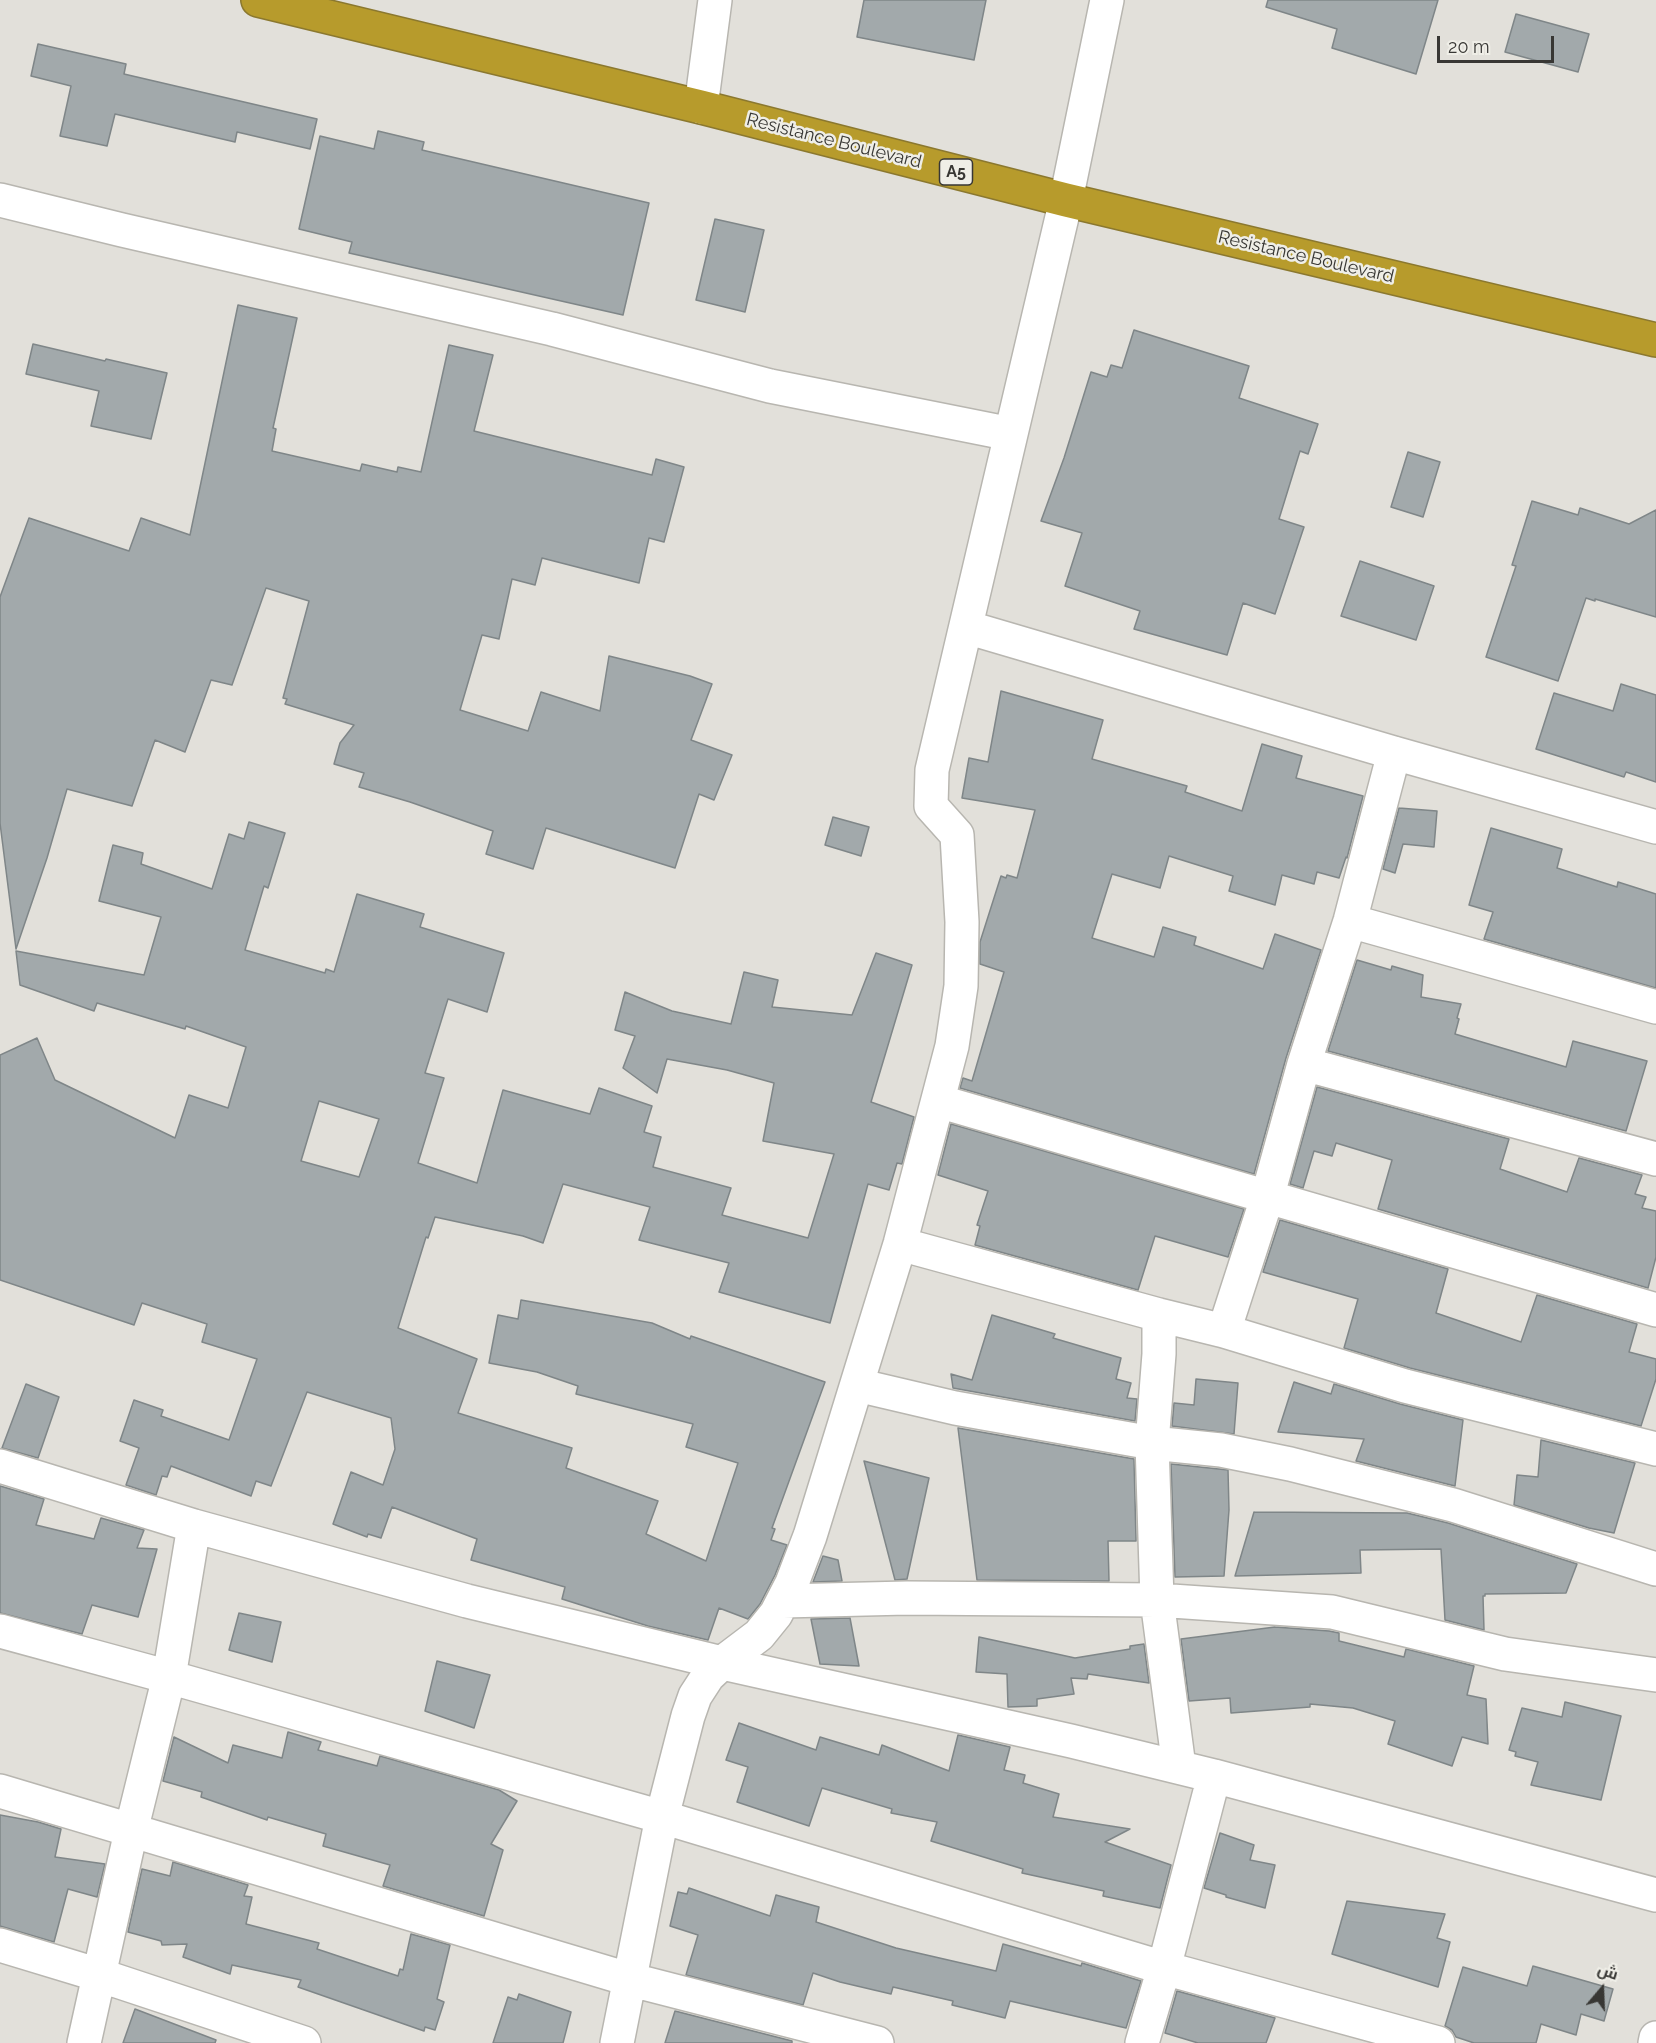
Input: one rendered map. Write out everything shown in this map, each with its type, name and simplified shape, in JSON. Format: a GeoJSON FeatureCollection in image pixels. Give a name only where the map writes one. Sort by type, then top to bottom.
{"type":"FeatureCollection","features":[{"type":"Feature","properties":{"kind":"highway","name":"Resistance Boulevard"},"geometry":{"type":"LineString","coordinates":[[258,0],[701,107],[1066,200],[1656,340]]}},
{"type":"Feature","properties":{"kind":"street"},"geometry":{"type":"LineString","coordinates":[[701,107],[715,0]]}},
{"type":"Feature","properties":{"kind":"street"},"geometry":{"type":"LineString","coordinates":[[617,2043],[662,1817],[695,1696],[708,1676],[759,1635],[776,1614],[810,1536],[900,1244],[952,1046],[961,986],[962,922],[957,835],[931,806],[932,770],[1066,200],[1107,0]]}},
{"type":"Feature","properties":{"kind":"street"},"geometry":{"type":"LineString","coordinates":[[0,200],[540,327],[770,386],[1011,434]]}},
{"type":"Feature","properties":{"kind":"street"},"geometry":{"type":"LineString","coordinates":[[966,627],[1394,753],[1656,827]]}},
{"type":"Feature","properties":{"kind":"street"},"geometry":{"type":"LineString","coordinates":[[1224,1331],[1267,1198],[1304,1064],[1350,921],[1394,753]]}},
{"type":"Feature","properties":{"kind":"street"},"geometry":{"type":"LineString","coordinates":[[1350,921],[1656,1007]]}},
{"type":"Feature","properties":{"kind":"street"},"geometry":{"type":"LineString","coordinates":[[1304,1064],[1656,1159]]}},
{"type":"Feature","properties":{"kind":"street"},"geometry":{"type":"LineString","coordinates":[[938,1101],[1656,1310]]}},
{"type":"Feature","properties":{"kind":"street"},"geometry":{"type":"LineString","coordinates":[[900,1244],[1224,1331],[1405,1386],[1656,1449]]}},
{"type":"Feature","properties":{"kind":"street"},"geometry":{"type":"LineString","coordinates":[[1159,1315],[1159,1354],[1152,1443],[1157,1600],[1179,1767]]}},
{"type":"Feature","properties":{"kind":"street"},"geometry":{"type":"LineString","coordinates":[[856,1385],[955,1408],[1152,1443],[1221,1450],[1290,1464],[1453,1506],[1656,1569]]}},
{"type":"Feature","properties":{"kind":"street"},"geometry":{"type":"LineString","coordinates":[[0,1466],[194,1526],[466,1601],[722,1663],[1179,1767],[1656,1895]]}},
{"type":"Feature","properties":{"kind":"street"},"geometry":{"type":"LineString","coordinates":[[84,2043],[131,1831],[169,1677],[194,1526]]}},
{"type":"Feature","properties":{"kind":"street"},"geometry":{"type":"LineString","coordinates":[[783,1601],[907,1598],[1157,1600],[1332,1612],[1505,1654],[1656,1675]]}},
{"type":"Feature","properties":{"kind":"street"},"geometry":{"type":"LineString","coordinates":[[0,1631],[662,1817],[1164,1968],[1438,2043]]}},
{"type":"Feature","properties":{"kind":"street"},"geometry":{"type":"LineString","coordinates":[[1142,2043],[1214,1776]]}},
{"type":"Feature","properties":{"kind":"street"},"geometry":{"type":"LineString","coordinates":[[0,1791],[628,1979],[877,2043]]}},
{"type":"Feature","properties":{"kind":"street"},"geometry":{"type":"LineString","coordinates":[[0,1945],[99,1975],[304,2043]]}},
{"type":"Feature","properties":{"kind":"street"},"geometry":{"type":"LineString","coordinates":[[1655,2043],[1656,2038]]}},
{"type":"Feature","properties":{"kind":"building"},"geometry":{"type":"Polygon","coordinates":[[[864,0],[986,0],[974,60],[857,37],[864,0]]]}},
{"type":"Feature","properties":{"kind":"building"},"geometry":{"type":"Polygon","coordinates":[[[1268,0],[1438,0],[1416,74],[1332,48],[1337,29],[1266,7],[1268,0]]]}},
{"type":"Feature","properties":{"kind":"building"},"geometry":{"type":"Polygon","coordinates":[[[1516,14],[1589,34],[1578,72],[1505,52],[1516,14]]]}},
{"type":"Feature","properties":{"kind":"building"},"geometry":{"type":"Polygon","coordinates":[[[38,44],[126,64],[124,74],[317,119],[310,149],[237,132],[235,142],[115,114],[107,146],[60,136],[71,86],[31,76],[38,44]]]}},
{"type":"Feature","properties":{"kind":"building"},"geometry":{"type":"Polygon","coordinates":[[[378,131],[424,142],[422,150],[649,203],[623,315],[349,253],[352,242],[299,229],[320,136],[374,149],[378,131]]]}},
{"type":"Feature","properties":{"kind":"building"},"geometry":{"type":"Polygon","coordinates":[[[715,219],[764,230],[745,312],[696,300],[715,219]]]}},
{"type":"Feature","properties":{"kind":"building"},"geometry":{"type":"Polygon","coordinates":[[[238,305],[297,318],[273,428],[276,429],[272,451],[360,471],[362,464],[397,472],[398,467],[421,472],[449,345],[493,355],[474,431],[652,475],[656,459],[684,467],[664,542],[649,538],[639,583],[542,558],[535,585],[512,579],[499,639],[482,635],[460,710],[528,731],[541,692],[600,711],[609,656],[690,676],[712,684],[691,740],[732,755],[714,800],[699,794],[675,868],[546,828],[533,869],[486,854],[493,831],[359,787],[364,773],[334,764],[340,743],[354,725],[285,704],[287,699],[283,698],[309,601],[266,588],[232,685],[211,680],[185,752],[155,740],[132,806],[67,789],[47,858],[16,949],[0,823],[0,597],[29,518],[129,551],[141,518],[190,535],[238,305]]]}},
{"type":"Feature","properties":{"kind":"building"},"geometry":{"type":"Polygon","coordinates":[[[1134,330],[1249,366],[1239,398],[1318,424],[1308,454],[1300,451],[1279,519],[1304,527],[1275,614],[1243,603],[1227,655],[1134,629],[1140,611],[1065,586],[1082,533],[1041,521],[1091,372],[1107,377],[1111,365],[1122,368],[1134,330]]]}},
{"type":"Feature","properties":{"kind":"building"},"geometry":{"type":"Polygon","coordinates":[[[33,344],[167,373],[151,439],[91,426],[99,391],[26,374],[33,344]]]}},
{"type":"Feature","properties":{"kind":"building"},"geometry":{"type":"Polygon","coordinates":[[[1408,452],[1440,462],[1423,517],[1391,507],[1408,452]]]}},
{"type":"Feature","properties":{"kind":"building"},"geometry":{"type":"Polygon","coordinates":[[[1532,501],[1578,515],[1580,508],[1629,524],[1656,510],[1656,617],[1586,598],[1558,681],[1486,657],[1516,566],[1512,565],[1532,501]]]}},
{"type":"Feature","properties":{"kind":"building"},"geometry":{"type":"Polygon","coordinates":[[[1360,561],[1434,586],[1416,640],[1341,616],[1360,561]]]}},
{"type":"Feature","properties":{"kind":"building"},"geometry":{"type":"Polygon","coordinates":[[[1621,684],[1656,695],[1656,782],[1626,772],[1624,777],[1536,749],[1554,693],[1613,711],[1621,684]]]}},
{"type":"Feature","properties":{"kind":"building"},"geometry":{"type":"Polygon","coordinates":[[[1001,691],[1103,720],[1092,759],[1187,786],[1185,792],[1242,811],[1262,744],[1302,756],[1296,778],[1363,796],[1347,858],[1339,878],[1317,872],[1314,884],[1282,875],[1275,905],[1229,891],[1233,876],[1169,856],[1160,888],[1112,874],[1092,938],[1154,957],[1163,927],[1196,937],[1194,945],[1263,969],[1275,934],[1321,950],[1286,1058],[1254,1174],[960,1088],[963,1078],[972,1081],[1004,972],[980,964],[980,942],[1001,876],[1017,878],[1035,810],[962,798],[969,758],[988,762],[1001,691]]]}},
{"type":"Feature","properties":{"kind":"building"},"geometry":{"type":"Polygon","coordinates":[[[1399,808],[1437,811],[1434,847],[1403,844],[1395,873],[1383,869],[1399,808]]]}},
{"type":"Feature","properties":{"kind":"building"},"geometry":{"type":"Polygon","coordinates":[[[833,817],[869,827],[861,856],[825,845],[833,817]]]}},
{"type":"Feature","properties":{"kind":"building"},"geometry":{"type":"Polygon","coordinates":[[[249,822],[285,833],[268,888],[264,886],[245,950],[325,973],[326,969],[334,972],[357,894],[424,914],[420,927],[504,953],[487,1012],[448,999],[425,1073],[444,1078],[418,1163],[477,1183],[503,1090],[590,1114],[599,1088],[652,1106],[644,1132],[661,1137],[653,1167],[731,1188],[722,1215],[808,1238],[834,1154],[763,1141],[774,1083],[727,1070],[667,1059],[657,1093],[623,1068],[635,1036],[615,1030],[625,992],[672,1011],[731,1024],[744,972],[778,980],[772,1007],[852,1015],[876,953],[912,965],[871,1102],[914,1117],[902,1164],[897,1163],[889,1190],[868,1184],[830,1323],[719,1292],[729,1263],[639,1240],[650,1207],[563,1184],[543,1243],[523,1236],[435,1217],[428,1238],[426,1237],[398,1328],[477,1359],[458,1413],[572,1448],[566,1468],[658,1501],[646,1534],[706,1561],[738,1463],[686,1447],[693,1424],[576,1394],[578,1386],[537,1372],[489,1363],[498,1315],[518,1319],[521,1300],[652,1323],[690,1339],[691,1336],[825,1382],[772,1528],[775,1529],[771,1540],[787,1545],[760,1604],[748,1619],[719,1608],[708,1640],[648,1626],[562,1599],[565,1587],[471,1560],[477,1539],[392,1507],[381,1538],[368,1534],[367,1537],[333,1524],[351,1472],[383,1485],[395,1449],[391,1418],[307,1392],[271,1486],[256,1481],[251,1496],[171,1466],[167,1477],[162,1476],[156,1495],[126,1485],[139,1448],[120,1441],[134,1400],[163,1410],[161,1416],[229,1440],[257,1359],[202,1342],[207,1324],[142,1303],[134,1325],[0,1280],[0,1055],[37,1038],[55,1080],[175,1138],[189,1095],[228,1108],[246,1047],[186,1026],[185,1029],[97,1003],[94,1011],[20,985],[16,951],[144,975],[161,917],[99,901],[113,845],[143,853],[141,864],[212,889],[229,834],[244,839],[249,822]],[[319,1101],[301,1161],[359,1177],[379,1119],[319,1101]]]}},
{"type":"Feature","properties":{"kind":"building"},"geometry":{"type":"Polygon","coordinates":[[[1491,828],[1562,849],[1557,868],[1617,887],[1618,882],[1656,894],[1656,988],[1484,939],[1493,912],[1469,905],[1491,828]]]}},
{"type":"Feature","properties":{"kind":"building"},"geometry":{"type":"Polygon","coordinates":[[[1357,960],[1391,970],[1392,966],[1423,975],[1421,997],[1461,1004],[1455,1034],[1566,1067],[1573,1041],[1647,1061],[1626,1131],[1328,1051],[1357,960]]]}},
{"type":"Feature","properties":{"kind":"building"},"geometry":{"type":"Polygon","coordinates":[[[1317,1087],[1509,1139],[1500,1169],[1567,1192],[1579,1158],[1642,1175],[1635,1194],[1646,1197],[1642,1208],[1656,1211],[1656,1257],[1648,1288],[1378,1209],[1392,1160],[1336,1143],[1332,1156],[1314,1151],[1303,1188],[1290,1184],[1317,1087]]]}},
{"type":"Feature","properties":{"kind":"building"},"geometry":{"type":"Polygon","coordinates":[[[951,1124],[1244,1209],[1228,1257],[1155,1236],[1138,1290],[975,1245],[980,1226],[977,1225],[988,1191],[938,1175],[951,1124]]]}},
{"type":"Feature","properties":{"kind":"building"},"geometry":{"type":"Polygon","coordinates":[[[1280,1220],[1448,1269],[1436,1313],[1521,1342],[1537,1295],[1637,1324],[1629,1352],[1656,1359],[1656,1379],[1641,1426],[1410,1368],[1344,1348],[1358,1299],[1263,1272],[1280,1220]]]}},
{"type":"Feature","properties":{"kind":"building"},"geometry":{"type":"Polygon","coordinates":[[[992,1315],[1055,1334],[1053,1338],[1121,1358],[1116,1379],[1131,1383],[1127,1398],[1137,1399],[1135,1421],[953,1388],[951,1374],[972,1380],[992,1315]]]}},
{"type":"Feature","properties":{"kind":"building"},"geometry":{"type":"Polygon","coordinates":[[[1196,1379],[1238,1383],[1234,1434],[1172,1426],[1174,1403],[1194,1405],[1196,1379]]]}},
{"type":"Feature","properties":{"kind":"building"},"geometry":{"type":"Polygon","coordinates":[[[1294,1382],[1331,1394],[1334,1384],[1463,1420],[1455,1486],[1356,1461],[1364,1439],[1278,1432],[1294,1382]]]}},
{"type":"Feature","properties":{"kind":"building"},"geometry":{"type":"Polygon","coordinates":[[[26,1384],[59,1397],[38,1458],[2,1448],[26,1384]]]}},
{"type":"Feature","properties":{"kind":"building"},"geometry":{"type":"Polygon","coordinates":[[[958,1428],[1134,1459],[1136,1541],[1108,1541],[1109,1581],[977,1580],[958,1428]]]}},
{"type":"Feature","properties":{"kind":"building"},"geometry":{"type":"Polygon","coordinates":[[[1541,1440],[1635,1463],[1614,1533],[1589,1528],[1514,1505],[1517,1475],[1538,1477],[1541,1440]]]}},
{"type":"Feature","properties":{"kind":"building"},"geometry":{"type":"Polygon","coordinates":[[[864,1461],[929,1478],[907,1579],[895,1580],[864,1461]]]}},
{"type":"Feature","properties":{"kind":"building"},"geometry":{"type":"Polygon","coordinates":[[[1171,1464],[1228,1470],[1229,1510],[1224,1576],[1175,1577],[1171,1464]]]}},
{"type":"Feature","properties":{"kind":"building"},"geometry":{"type":"Polygon","coordinates":[[[0,1486],[44,1499],[36,1525],[94,1539],[101,1518],[144,1530],[137,1548],[157,1549],[138,1617],[92,1605],[82,1634],[0,1613],[0,1486]]]}},
{"type":"Feature","properties":{"kind":"building"},"geometry":{"type":"Polygon","coordinates":[[[1254,1512],[1407,1513],[1448,1523],[1577,1564],[1566,1593],[1485,1594],[1483,1596],[1484,1630],[1445,1620],[1441,1549],[1360,1550],[1361,1573],[1235,1576],[1254,1512]]]}},
{"type":"Feature","properties":{"kind":"building"},"geometry":{"type":"Polygon","coordinates":[[[823,1556],[838,1560],[842,1581],[813,1582],[823,1556]]]}},
{"type":"Feature","properties":{"kind":"building"},"geometry":{"type":"Polygon","coordinates":[[[239,1613],[281,1622],[272,1662],[229,1650],[239,1613]]]}},
{"type":"Feature","properties":{"kind":"building"},"geometry":{"type":"Polygon","coordinates":[[[850,1618],[859,1666],[820,1664],[811,1619],[850,1618]]]}},
{"type":"Feature","properties":{"kind":"building"},"geometry":{"type":"Polygon","coordinates":[[[1275,1627],[1329,1631],[1339,1633],[1339,1641],[1404,1657],[1406,1649],[1474,1666],[1467,1695],[1486,1699],[1488,1744],[1462,1737],[1452,1766],[1388,1744],[1395,1721],[1353,1708],[1310,1704],[1310,1707],[1231,1713],[1230,1698],[1189,1701],[1181,1639],[1275,1627]]]}},
{"type":"Feature","properties":{"kind":"building"},"geometry":{"type":"Polygon","coordinates":[[[979,1637],[1075,1658],[1130,1649],[1130,1646],[1144,1644],[1149,1683],[1088,1674],[1087,1679],[1071,1678],[1074,1694],[1037,1699],[1037,1706],[1008,1707],[1007,1674],[976,1672],[979,1637]]]}},
{"type":"Feature","properties":{"kind":"building"},"geometry":{"type":"Polygon","coordinates":[[[437,1661],[490,1675],[474,1728],[425,1711],[437,1661]]]}},
{"type":"Feature","properties":{"kind":"building"},"geometry":{"type":"Polygon","coordinates":[[[1565,1702],[1621,1716],[1601,1800],[1531,1785],[1538,1762],[1515,1756],[1516,1752],[1509,1750],[1522,1708],[1562,1717],[1565,1702]]]}},
{"type":"Feature","properties":{"kind":"building"},"geometry":{"type":"Polygon","coordinates":[[[739,1723],[816,1750],[820,1737],[879,1755],[882,1745],[949,1771],[958,1735],[1010,1747],[1004,1770],[1025,1775],[1023,1783],[1059,1794],[1053,1817],[1130,1829],[1105,1842],[1171,1865],[1160,1908],[1103,1896],[1104,1891],[1022,1873],[1023,1869],[931,1841],[937,1822],[891,1813],[892,1809],[822,1788],[809,1826],[737,1802],[748,1767],[726,1760],[739,1723]]]}},
{"type":"Feature","properties":{"kind":"building"},"geometry":{"type":"Polygon","coordinates":[[[288,1732],[321,1742],[318,1750],[377,1766],[380,1756],[499,1790],[517,1801],[491,1844],[503,1850],[484,1916],[383,1886],[390,1865],[323,1846],[326,1834],[268,1817],[267,1820],[201,1797],[202,1792],[163,1781],[174,1737],[228,1763],[233,1745],[282,1758],[288,1732]]]}},
{"type":"Feature","properties":{"kind":"building"},"geometry":{"type":"Polygon","coordinates":[[[0,1815],[61,1829],[55,1857],[105,1864],[97,1897],[68,1889],[54,1942],[0,1926],[0,1815]]]}},
{"type":"Feature","properties":{"kind":"building"},"geometry":{"type":"Polygon","coordinates":[[[1220,1833],[1254,1845],[1250,1860],[1275,1865],[1265,1908],[1204,1888],[1220,1833]]]}},
{"type":"Feature","properties":{"kind":"building"},"geometry":{"type":"Polygon","coordinates":[[[173,1862],[248,1885],[244,1896],[252,1897],[246,1924],[319,1943],[317,1949],[398,1976],[400,1969],[403,1970],[411,1934],[450,1945],[437,1999],[444,2002],[435,2030],[425,2027],[424,2031],[298,1987],[301,1980],[232,1965],[230,1974],[183,1957],[187,1944],[162,1945],[161,1941],[128,1932],[142,1869],[170,1876],[173,1862]]]}},
{"type":"Feature","properties":{"kind":"building"},"geometry":{"type":"Polygon","coordinates":[[[689,1888],[770,1916],[776,1895],[819,1907],[816,1922],[896,1948],[996,1971],[1003,1944],[1081,1966],[1082,1963],[1141,1981],[1126,2028],[1010,2001],[1005,2018],[952,2005],[953,2001],[893,1987],[891,1994],[813,1973],[803,2005],[686,1975],[698,1935],[670,1926],[678,1892],[687,1894],[689,1888]]]}},
{"type":"Feature","properties":{"kind":"building"},"geometry":{"type":"Polygon","coordinates":[[[1347,1901],[1445,1914],[1437,1938],[1450,1942],[1438,1987],[1332,1954],[1347,1901]]]}},
{"type":"Feature","properties":{"kind":"building"},"geometry":{"type":"Polygon","coordinates":[[[1533,1966],[1613,1989],[1604,2021],[1581,2014],[1576,2035],[1541,2024],[1536,2043],[1474,2043],[1456,2037],[1452,2030],[1445,2026],[1463,1967],[1527,1986],[1533,1966]]]}},
{"type":"Feature","properties":{"kind":"building"},"geometry":{"type":"Polygon","coordinates":[[[1177,1991],[1275,2018],[1266,2043],[1198,2043],[1165,2033],[1177,1991]]]}},
{"type":"Feature","properties":{"kind":"building"},"geometry":{"type":"Polygon","coordinates":[[[519,1994],[571,2012],[563,2043],[493,2043],[508,1997],[517,2000],[519,1994]]]}},
{"type":"Feature","properties":{"kind":"building"},"geometry":{"type":"Polygon","coordinates":[[[135,2009],[216,2040],[215,2043],[123,2043],[135,2009]]]}},
{"type":"Feature","properties":{"kind":"building"},"geometry":{"type":"Polygon","coordinates":[[[675,2011],[792,2041],[792,2043],[665,2043],[675,2011]]]}}]}
